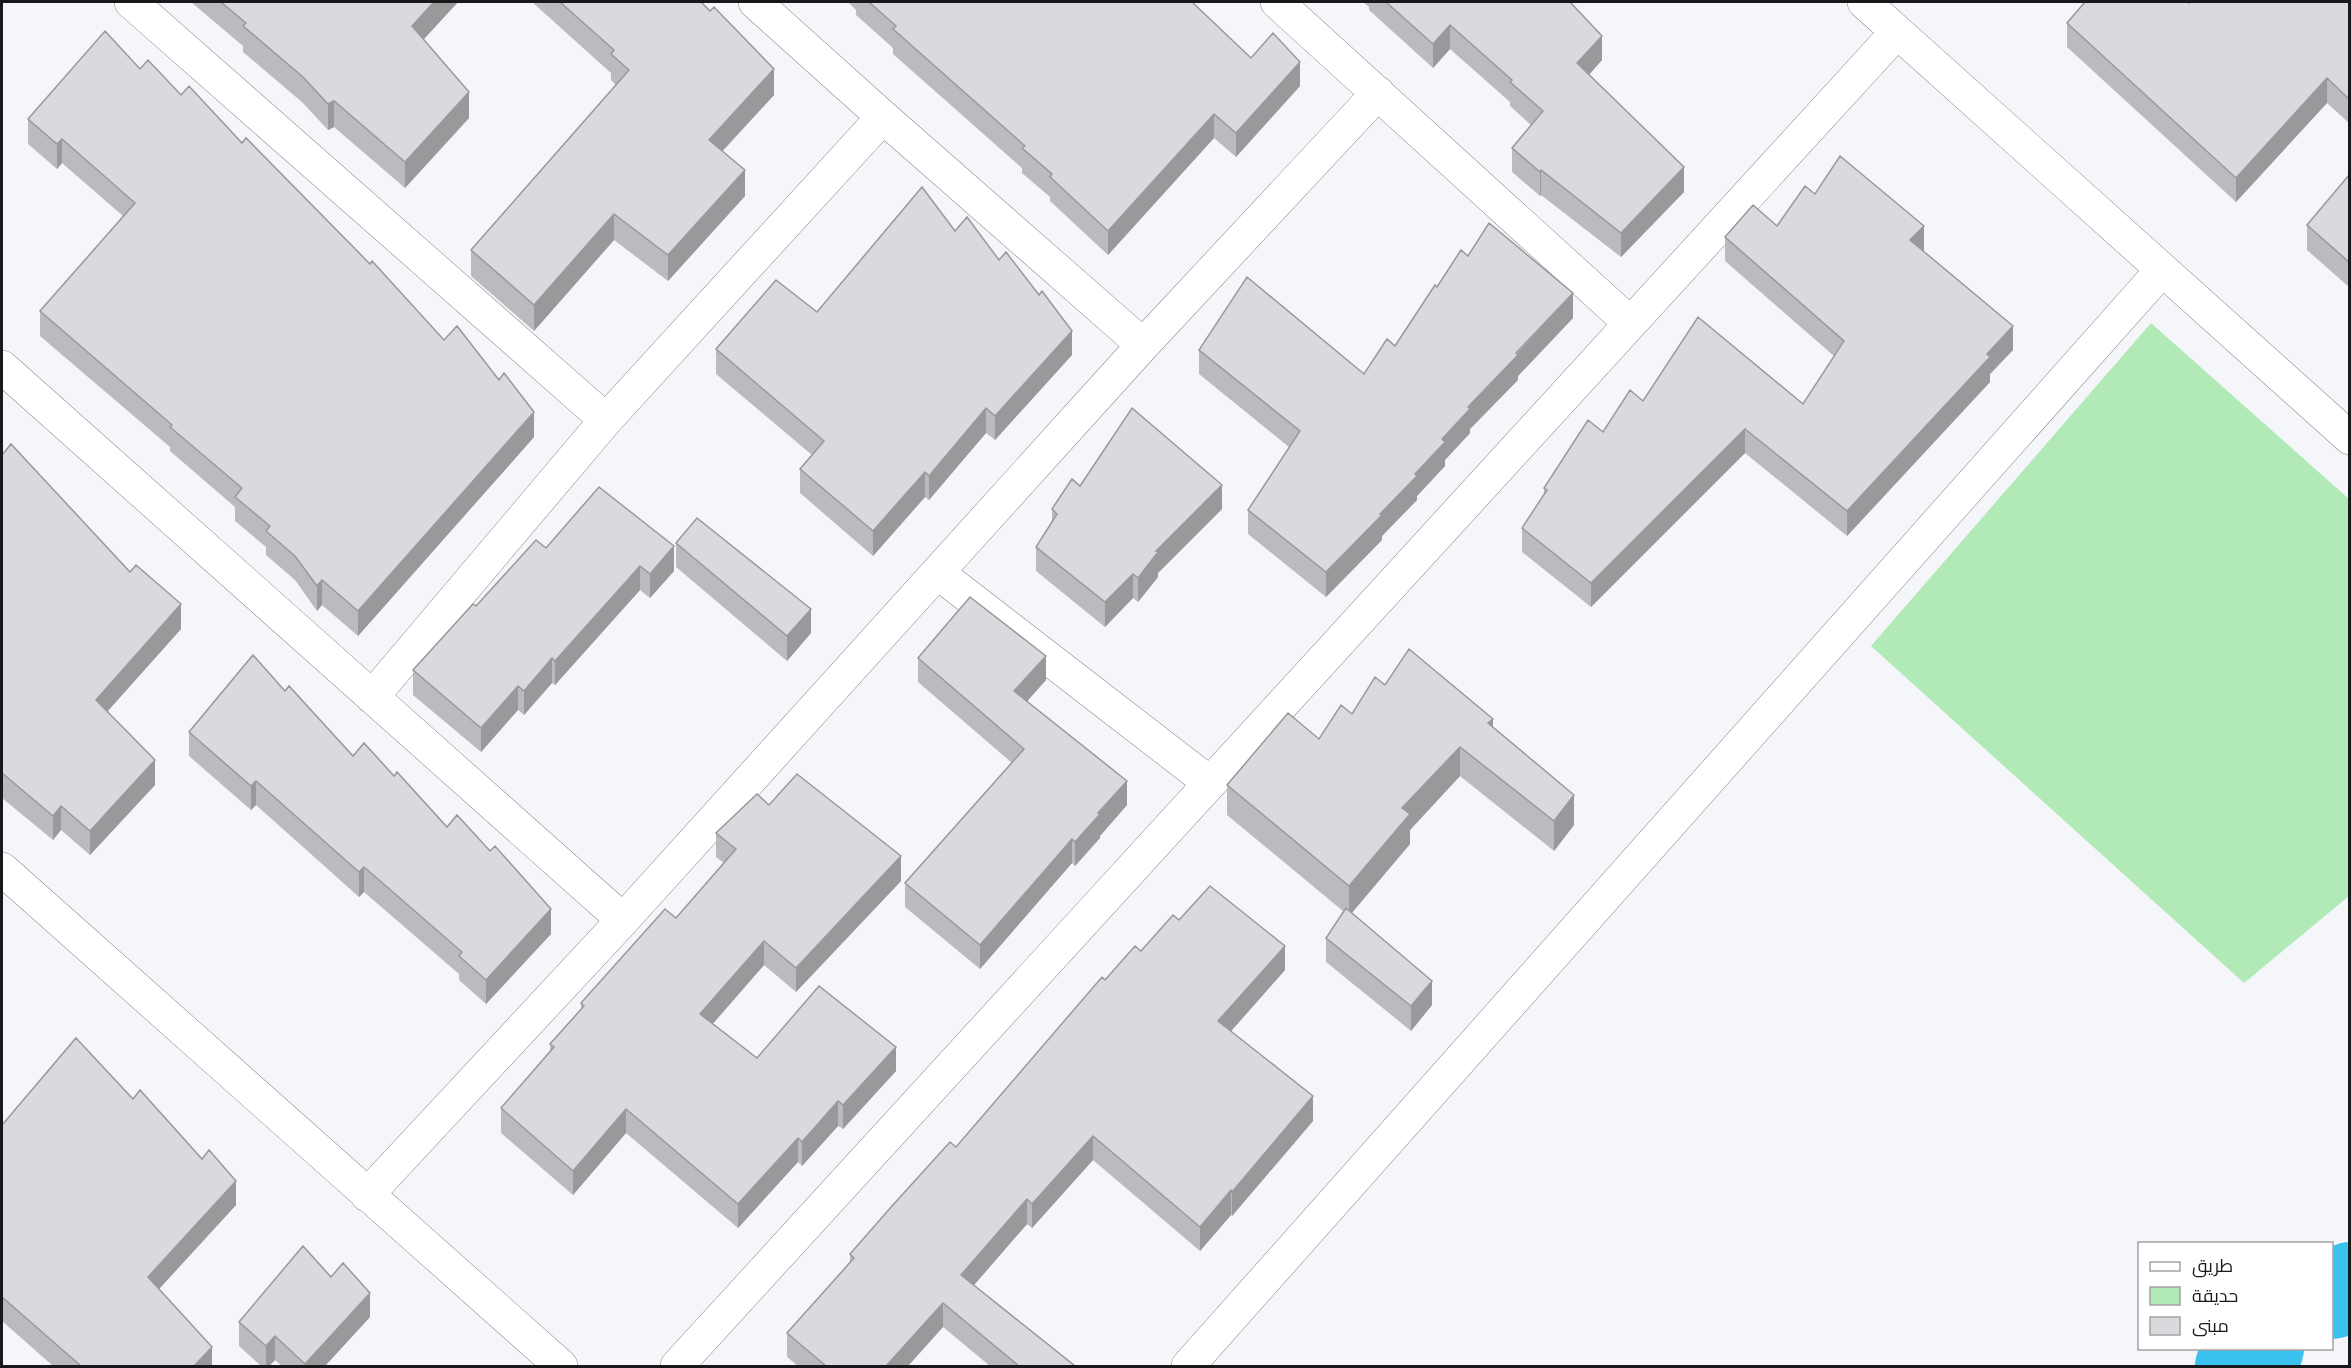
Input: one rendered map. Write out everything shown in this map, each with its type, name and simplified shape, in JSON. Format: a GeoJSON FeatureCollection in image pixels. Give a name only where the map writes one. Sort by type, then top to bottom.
{"type":"FeatureCollection","features":[{"type":"Feature","properties":{"kind":"street"},"geometry":{"type":"LineString","coordinates":[[131,2],[606,420]]}},
{"type":"Feature","properties":{"kind":"street"},"geometry":{"type":"LineString","coordinates":[[755,2],[1143,345]]}},
{"type":"Feature","properties":{"kind":"street"},"geometry":{"type":"LineString","coordinates":[[1277,2],[1630,323]]}},
{"type":"Feature","properties":{"kind":"street"},"geometry":{"type":"LineString","coordinates":[[1864,2],[2349,438]]}},
{"type":"Feature","properties":{"kind":"street"},"geometry":{"type":"LineString","coordinates":[[677,1366],[1897,32]]}},
{"type":"Feature","properties":{"kind":"street"},"geometry":{"type":"LineString","coordinates":[[367,1195],[623,920],[1143,345],[1378,93]]}},
{"type":"Feature","properties":{"kind":"street"},"geometry":{"type":"LineString","coordinates":[[372,697],[606,420],[883,117]]}},
{"type":"Feature","properties":{"kind":"street"},"geometry":{"type":"LineString","coordinates":[[1188,1366],[2162,270]]}},
{"type":"Feature","properties":{"kind":"street"},"geometry":{"type":"LineString","coordinates":[[2,368],[623,920]]}},
{"type":"Feature","properties":{"kind":"street"},"geometry":{"type":"LineString","coordinates":[[938,573],[1210,783]]}},
{"type":"Feature","properties":{"kind":"street"},"geometry":{"type":"LineString","coordinates":[[2,870],[561,1366]]}},
{"type":"Feature","properties":{"kind":"green space"},"geometry":{"type":"Polygon","coordinates":[[[2151,323],[2349,499],[2349,896],[2244,983],[1871,646],[2151,323]]]}},
{"type":"Feature","properties":{"kind":"building"},"geometry":{"type":"Polygon","coordinates":[[[221,2],[434,2],[412,26],[469,92],[405,162],[334,101],[328,104],[303,77],[243,26],[246,23],[221,2]]]}},
{"type":"Feature","properties":{"kind":"building"},"geometry":{"type":"Polygon","coordinates":[[[560,2],[701,2],[710,11],[714,7],[774,69],[709,140],[745,170],[668,255],[614,214],[534,305],[471,250],[629,70],[611,54],[614,50],[560,2]]]}},
{"type":"Feature","properties":{"kind":"building"},"geometry":{"type":"Polygon","coordinates":[[[869,2],[1192,2],[1251,58],[1273,33],[1300,62],[1236,133],[1214,114],[1108,231],[1050,177],[1052,174],[1022,148],[1025,146],[893,29],[896,26],[869,2]]]}},
{"type":"Feature","properties":{"kind":"building"},"geometry":{"type":"Polygon","coordinates":[[[1386,2],[1570,2],[1602,36],[1577,63],[1684,167],[1621,233],[1512,148],[1543,111],[1510,82],[1512,80],[1450,25],[1433,44],[1386,2]]]}},
{"type":"Feature","properties":{"kind":"building"},"geometry":{"type":"Polygon","coordinates":[[[2085,2],[2349,2],[2349,99],[2327,78],[2236,178],[2067,23],[2085,2]]]}},
{"type":"Feature","properties":{"kind":"building"},"geometry":{"type":"Polygon","coordinates":[[[105,31],[140,69],[148,60],[181,95],[189,86],[242,143],[246,138],[370,264],[372,261],[444,340],[457,326],[499,380],[504,373],[534,412],[358,611],[322,580],[317,586],[295,556],[266,531],[270,526],[235,497],[242,488],[40,311],[135,203],[62,139],[57,144],[28,119],[105,31]]]}},
{"type":"Feature","properties":{"kind":"building"},"geometry":{"type":"Polygon","coordinates":[[[1840,156],[1924,226],[1910,240],[2013,326],[1987,354],[1990,357],[1847,511],[1745,429],[1591,583],[1522,528],[1547,490],[1544,488],[1588,420],[1603,432],[1630,390],[1643,401],[1698,317],[1803,404],[1844,341],[1725,237],[1753,205],[1777,226],[1805,186],[1815,194],[1840,156]]]}},
{"type":"Feature","properties":{"kind":"building"},"geometry":{"type":"Polygon","coordinates":[[[2349,175],[2349,262],[2307,225],[2349,175]]]}},
{"type":"Feature","properties":{"kind":"building"},"geometry":{"type":"Polygon","coordinates":[[[922,187],[955,231],[967,217],[999,260],[1006,252],[1039,295],[1042,291],[1072,331],[995,416],[986,408],[929,476],[925,472],[873,531],[800,469],[824,441],[716,349],[776,280],[817,312],[922,187]]]}},
{"type":"Feature","properties":{"kind":"building"},"geometry":{"type":"Polygon","coordinates":[[[1489,223],[1573,293],[1468,407],[1470,409],[1442,439],[1445,442],[1415,474],[1417,476],[1326,572],[1248,510],[1300,431],[1199,350],[1247,277],[1364,374],[1387,339],[1395,346],[1461,250],[1468,256],[1489,223]]]}},
{"type":"Feature","properties":{"kind":"building"},"geometry":{"type":"Polygon","coordinates":[[[1132,408],[1222,485],[1156,551],[1158,552],[1138,578],[1133,574],[1105,602],[1036,547],[1057,514],[1052,509],[1072,479],[1080,486],[1132,408]]]}},
{"type":"Feature","properties":{"kind":"building"},"geometry":{"type":"Polygon","coordinates":[[[11,444],[130,572],[136,565],[181,604],[96,700],[155,760],[90,831],[61,806],[53,816],[2,773],[2,455],[11,444]]]}},
{"type":"Feature","properties":{"kind":"building"},"geometry":{"type":"Polygon","coordinates":[[[599,487],[674,546],[650,574],[640,566],[555,661],[552,658],[524,691],[518,686],[481,728],[413,670],[536,540],[546,548],[599,487]]]}},
{"type":"Feature","properties":{"kind":"building"},"geometry":{"type":"Polygon","coordinates":[[[697,518],[811,609],[787,636],[676,543],[697,518]]]}},
{"type":"Feature","properties":{"kind":"building"},"geometry":{"type":"Polygon","coordinates":[[[970,597],[1046,656],[1014,691],[1127,781],[1075,842],[1072,839],[980,945],[905,883],[1024,749],[918,658],[970,597]]]}},
{"type":"Feature","properties":{"kind":"building"},"geometry":{"type":"Polygon","coordinates":[[[1409,649],[1493,719],[1488,723],[1574,795],[1554,821],[1460,747],[1402,808],[1410,814],[1349,886],[1227,785],[1288,713],[1319,739],[1341,705],[1352,714],[1375,677],[1385,685],[1409,649]]]}},
{"type":"Feature","properties":{"kind":"building"},"geometry":{"type":"Polygon","coordinates":[[[253,655],[285,691],[289,686],[353,756],[364,743],[394,776],[397,772],[447,827],[457,815],[490,851],[495,846],[551,909],[486,980],[459,956],[462,952],[364,867],[359,872],[256,781],[251,786],[189,732],[253,655]]]}},
{"type":"Feature","properties":{"kind":"building"},"geometry":{"type":"Polygon","coordinates":[[[797,774],[901,856],[796,968],[764,941],[700,1014],[757,1058],[819,986],[896,1047],[843,1105],[838,1101],[802,1142],[798,1138],[738,1204],[626,1109],[573,1171],[501,1108],[554,1047],[550,1044],[584,1006],[581,1003],[665,909],[676,918],[736,849],[716,833],[757,794],[769,805],[797,774]]]}},
{"type":"Feature","properties":{"kind":"building"},"geometry":{"type":"Polygon","coordinates":[[[1210,886],[1285,946],[1218,1021],[1313,1096],[1200,1227],[1093,1136],[1032,1204],[1027,1199],[961,1275],[1075,1366],[1019,1366],[943,1303],[886,1366],[826,1366],[787,1333],[854,1258],[850,1254],[892,1206],[950,1142],[956,1147],[1102,977],[1105,980],[1135,946],[1141,951],[1173,915],[1179,920],[1210,886]]]}},
{"type":"Feature","properties":{"kind":"building"},"geometry":{"type":"Polygon","coordinates":[[[1346,908],[1432,981],[1411,1006],[1326,938],[1346,908]]]}},
{"type":"Feature","properties":{"kind":"building"},"geometry":{"type":"Polygon","coordinates":[[[76,1038],[133,1099],[140,1090],[202,1159],[209,1150],[236,1181],[148,1277],[212,1347],[194,1366],[81,1366],[2,1297],[2,1125],[76,1038]]]}},
{"type":"Feature","properties":{"kind":"building"},"geometry":{"type":"Polygon","coordinates":[[[303,1246],[331,1277],[343,1263],[370,1293],[305,1364],[275,1336],[266,1346],[239,1322],[303,1246]]]}},
{"type":"Feature","properties":{"kind":"waterway"},"geometry":{"type":"LineString","coordinates":[[2333,1296],[2350,1284]]}},
{"type":"Feature","properties":{"kind":"waterway"},"geometry":{"type":"LineString","coordinates":[[2237,1366],[2259,1350]]}}]}
